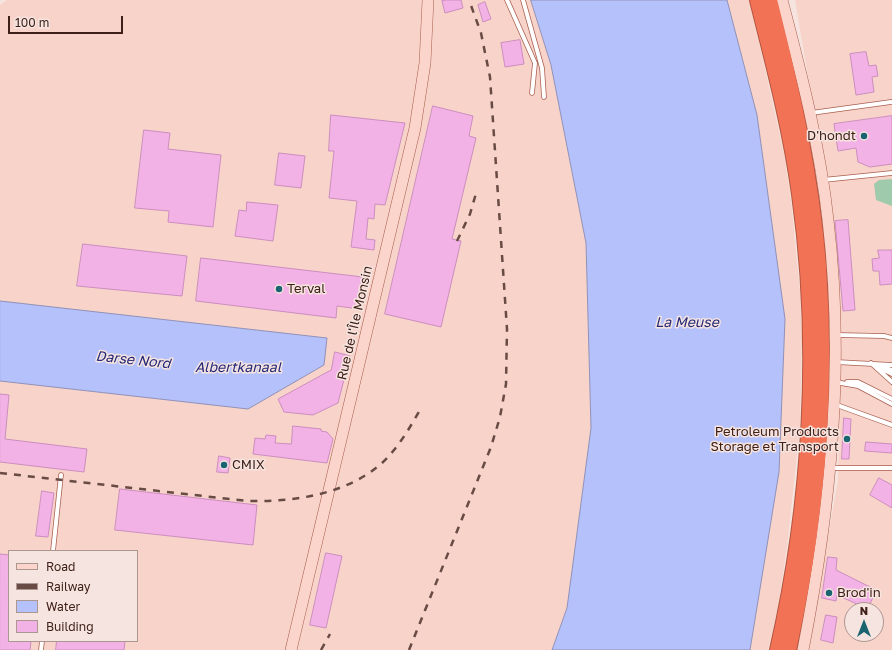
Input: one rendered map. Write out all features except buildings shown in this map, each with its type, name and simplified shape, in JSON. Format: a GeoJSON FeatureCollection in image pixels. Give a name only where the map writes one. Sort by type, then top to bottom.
{"type":"FeatureCollection","features":[{"type":"Feature","properties":{"kind":"highway"},"geometry":{"type":"LineString","coordinates":[[757,0],[786,120],[799,193],[807,267],[810,343],[809,422],[802,500],[788,593],[777,650]]}},
{"type":"Feature","properties":{"kind":"highway"},"geometry":{"type":"LineString","coordinates":[[770,0],[795,111],[810,190],[819,266],[822,350],[820,422],[813,502],[803,580],[789,650]]}},
{"type":"Feature","properties":{"kind":"street","name":"Rue de l'Île Monsin"},"geometry":{"type":"LineString","coordinates":[[291,650],[415,128],[425,63],[428,0]]}},
{"type":"Feature","properties":{"kind":"street"},"geometry":{"type":"LineString","coordinates":[[782,0],[809,113],[823,180],[832,261],[836,362],[830,468],[818,576],[803,650]]}},
{"type":"Feature","properties":{"kind":"lane"},"geometry":{"type":"LineString","coordinates":[[508,0],[535,63],[532,93]]}},
{"type":"Feature","properties":{"kind":"lane"},"geometry":{"type":"LineString","coordinates":[[523,0],[542,68],[544,97]]}},
{"type":"Feature","properties":{"kind":"lane"},"geometry":{"type":"LineString","coordinates":[[809,113],[891,102]]}},
{"type":"Feature","properties":{"kind":"lane"},"geometry":{"type":"LineString","coordinates":[[823,180],[892,172]]}},
{"type":"Feature","properties":{"kind":"lane"},"geometry":{"type":"LineString","coordinates":[[835,335],[892,335]]}},
{"type":"Feature","properties":{"kind":"lane"},"geometry":{"type":"LineString","coordinates":[[884,336],[892,338]]}},
{"type":"Feature","properties":{"kind":"lane"},"geometry":{"type":"LineString","coordinates":[[884,336],[892,342]]}},
{"type":"Feature","properties":{"kind":"lane"},"geometry":{"type":"LineString","coordinates":[[836,362],[892,365]]}},
{"type":"Feature","properties":{"kind":"lane"},"geometry":{"type":"LineString","coordinates":[[871,363],[892,370]]}},
{"type":"Feature","properties":{"kind":"lane"},"geometry":{"type":"LineString","coordinates":[[871,363],[892,374]]}},
{"type":"Feature","properties":{"kind":"lane"},"geometry":{"type":"LineString","coordinates":[[871,363],[892,378]]}},
{"type":"Feature","properties":{"kind":"lane"},"geometry":{"type":"LineString","coordinates":[[871,363],[892,382]]}},
{"type":"Feature","properties":{"kind":"lane"},"geometry":{"type":"LineString","coordinates":[[835,382],[858,382],[892,399]]}},
{"type":"Feature","properties":{"kind":"lane"},"geometry":{"type":"LineString","coordinates":[[835,382],[858,386],[892,404]]}},
{"type":"Feature","properties":{"kind":"lane"},"geometry":{"type":"LineString","coordinates":[[834,404],[892,425]]}},
{"type":"Feature","properties":{"kind":"lane"},"geometry":{"type":"LineString","coordinates":[[830,468],[892,468]]}},
{"type":"Feature","properties":{"kind":"lane"},"geometry":{"type":"LineString","coordinates":[[53,550],[61,475]]}},
{"type":"Feature","properties":{"kind":"shaded area"},"geometry":{"type":"Polygon","coordinates":[[[7,0],[531,0],[551,65],[586,243],[591,428],[567,608],[552,650],[0,650],[0,381],[248,409],[327,338],[0,301],[0,5],[7,0]]]}},
{"type":"Feature","properties":{"kind":"shaded area"},"geometry":{"type":"Polygon","coordinates":[[[727,0],[749,0],[751,6],[784,154],[791,200],[800,292],[802,338],[800,427],[787,547],[778,607],[768,650],[750,650],[779,472],[757,115],[727,0]]]}},
{"type":"Feature","properties":{"kind":"shaded area"},"geometry":{"type":"Polygon","coordinates":[[[795,0],[892,0],[892,650],[808,650],[838,480],[841,320],[829,200],[795,0]]]}},
{"type":"Feature","properties":{"kind":"green space"},"geometry":{"type":"Polygon","coordinates":[[[892,179],[892,206],[876,200],[874,184],[879,180],[892,179]]]}},
{"type":"Feature","properties":{"kind":"water","name":"La Meuse"},"geometry":{"type":"Polygon","coordinates":[[[531,0],[727,0],[757,115],[785,319],[779,472],[750,650],[552,650],[567,608],[591,428],[586,243],[551,65],[531,0]]]}},
{"type":"Feature","properties":{"kind":"water","name":"Albertkanaal"},"geometry":{"type":"Polygon","coordinates":[[[0,301],[327,338],[324,365],[248,409],[0,381],[0,301]]]}},
{"type":"Feature","properties":{"kind":"railway"},"geometry":{"type":"LineString","coordinates":[[409,650],[491,447],[500,417],[506,384],[507,329],[490,77],[481,33],[469,0]]}},
{"type":"Feature","properties":{"kind":"railway"},"geometry":{"type":"LineString","coordinates":[[457,241],[470,214],[477,190]]}},
{"type":"Feature","properties":{"kind":"railway"},"geometry":{"type":"LineString","coordinates":[[0,473],[247,501],[300,498],[336,489],[352,483],[368,474],[382,463],[398,445],[420,410]]}},
{"type":"Feature","properties":{"kind":"railway"},"geometry":{"type":"LineString","coordinates":[[321,650],[330,634]]}},
{"type":"Feature","properties":{"kind":"place","name":"D'hondt"},"geometry":{"type":"Point","coordinates":[864,136]}},
{"type":"Feature","properties":{"kind":"place","name":"Terval"},"geometry":{"type":"Point","coordinates":[279,289]}},
{"type":"Feature","properties":{"kind":"place","name":"Petroleum Products Storage et Transport"},"geometry":{"type":"Point","coordinates":[847,439]}},
{"type":"Feature","properties":{"kind":"place","name":"CMIX"},"geometry":{"type":"Point","coordinates":[224,465]}},
{"type":"Feature","properties":{"kind":"place","name":"Brod'in"},"geometry":{"type":"Point","coordinates":[829,593]}},
{"type":"Feature","properties":{"kind":"water label","name":"Darse Nord"},"geometry":{"type":"Point","coordinates":[133,360]}}]}
